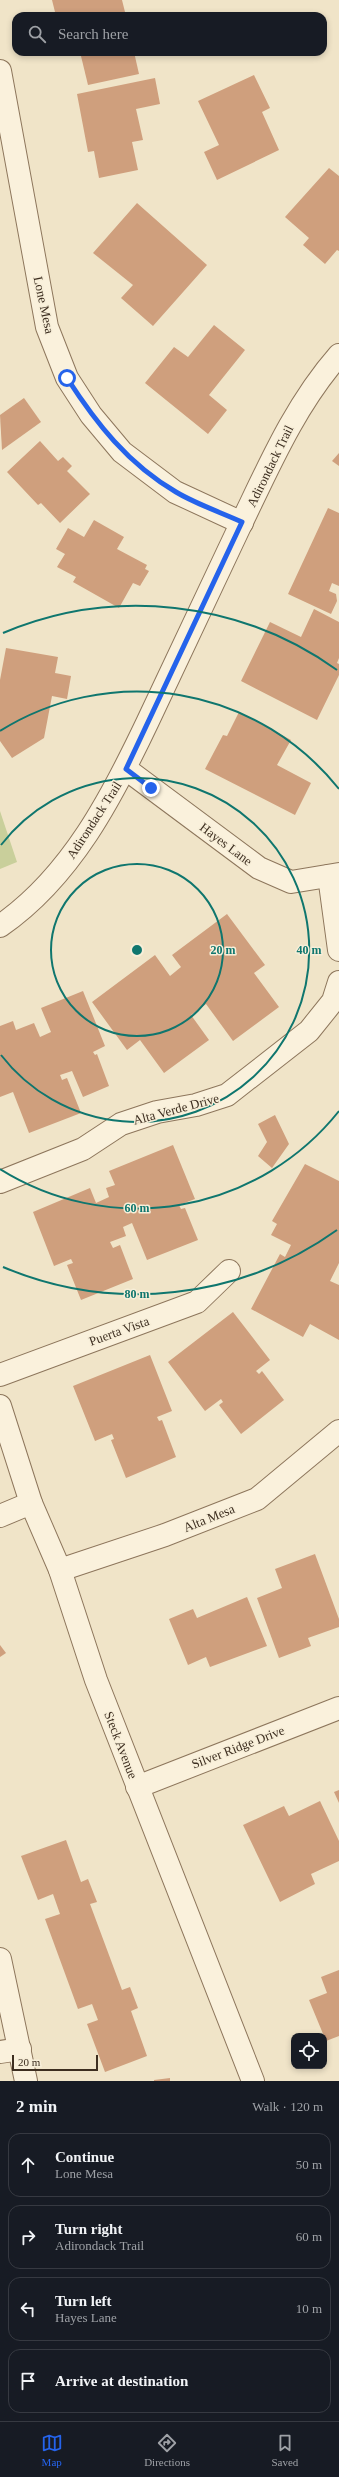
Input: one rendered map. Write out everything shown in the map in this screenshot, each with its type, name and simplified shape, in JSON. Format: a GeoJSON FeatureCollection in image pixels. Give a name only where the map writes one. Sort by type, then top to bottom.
{"type":"FeatureCollection","features":[{"type":"Feature","properties":{"kind":"street","name":"Lone Mesa"},"geometry":{"type":"LineString","coordinates":[[0,71],[47,327],[67,378],[91,415],[122,452],[175,492],[242,522]]}},
{"type":"Feature","properties":{"kind":"street","name":"Adirondack Trail"},"geometry":{"type":"LineString","coordinates":[[0,926],[35,898],[61,870],[89,831],[126,769],[285,432],[320,376],[339,355]]}},
{"type":"Feature","properties":{"kind":"street","name":"Hayes Lane"},"geometry":{"type":"LineString","coordinates":[[126,769],[259,868],[291,882],[334,875]]}},
{"type":"Feature","properties":{"kind":"street"},"geometry":{"type":"LineString","coordinates":[[334,875],[339,950]]}},
{"type":"Feature","properties":{"kind":"street","name":"Alta Verde Drive"},"geometry":{"type":"LineString","coordinates":[[0,1182],[83,1149],[121,1124],[158,1112],[196,1106],[226,1095],[309,1031],[333,1000],[339,982]]}},
{"type":"Feature","properties":{"kind":"street","name":"Puerta Vista"},"geometry":{"type":"LineString","coordinates":[[0,1375],[197,1302],[229,1271]]}},
{"type":"Feature","properties":{"kind":"street","name":"Steck Avenue"},"geometry":{"type":"LineString","coordinates":[[0,1406],[31,1503],[60,1570],[96,1680],[253,2081]]}},
{"type":"Feature","properties":{"kind":"street","name":"Alta Mesa"},"geometry":{"type":"LineString","coordinates":[[60,1570],[165,1535],[257,1498],[339,1431]]}},
{"type":"Feature","properties":{"kind":"street"},"geometry":{"type":"LineString","coordinates":[[0,1516],[31,1503]]}},
{"type":"Feature","properties":{"kind":"street","name":"Silver Ridge Drive"},"geometry":{"type":"LineString","coordinates":[[137,1787],[339,1708]]}},
{"type":"Feature","properties":{"kind":"street"},"geometry":{"type":"LineString","coordinates":[[0,1959],[10,2050],[26,2081]]}},
{"type":"Feature","properties":{"kind":"green space"},"geometry":{"type":"Polygon","coordinates":[[[0,811],[17,862],[0,869],[0,811]]]}},
{"type":"Feature","properties":{"kind":"building"},"geometry":{"type":"Polygon","coordinates":[[[52,0],[122,0],[125,12],[55,12],[52,0]]]}},
{"type":"Feature","properties":{"kind":"building"},"geometry":{"type":"Polygon","coordinates":[[[81,56],[135,56],[139,74],[88,85],[81,56]]]}},
{"type":"Feature","properties":{"kind":"building"},"geometry":{"type":"Polygon","coordinates":[[[254,75],[270,108],[262,112],[279,150],[217,180],[204,152],[219,145],[198,101],[254,75]]]}},
{"type":"Feature","properties":{"kind":"building"},"geometry":{"type":"Polygon","coordinates":[[[155,78],[160,104],[136,109],[143,140],[132,142],[138,170],[99,178],[94,151],[88,152],[77,94],[155,78]]]}},
{"type":"Feature","properties":{"kind":"building"},"geometry":{"type":"Polygon","coordinates":[[[329,168],[339,176],[339,251],[337,250],[325,264],[303,245],[309,238],[285,217],[329,168]]]}},
{"type":"Feature","properties":{"kind":"building"},"geometry":{"type":"Polygon","coordinates":[[[137,203],[207,265],[153,326],[121,298],[133,285],[93,253],[137,203]]]}},
{"type":"Feature","properties":{"kind":"building"},"geometry":{"type":"Polygon","coordinates":[[[214,325],[245,350],[209,395],[227,410],[208,434],[145,383],[174,347],[188,357],[214,325]]]}},
{"type":"Feature","properties":{"kind":"building"},"geometry":{"type":"Polygon","coordinates":[[[24,398],[41,422],[2,450],[0,415],[24,398]]]}},
{"type":"Feature","properties":{"kind":"building"},"geometry":{"type":"Polygon","coordinates":[[[40,441],[58,461],[63,457],[72,466],[67,471],[90,494],[60,523],[41,503],[38,505],[7,472],[40,441]]]}},
{"type":"Feature","properties":{"kind":"building"},"geometry":{"type":"Polygon","coordinates":[[[339,453],[339,466],[332,461],[339,453]]]}},
{"type":"Feature","properties":{"kind":"building"},"geometry":{"type":"Polygon","coordinates":[[[328,508],[339,513],[339,586],[332,583],[329,591],[336,594],[337,601],[331,614],[288,594],[328,508]]]}},
{"type":"Feature","properties":{"kind":"building"},"geometry":{"type":"Polygon","coordinates":[[[94,520],[124,537],[117,549],[147,565],[145,569],[149,571],[140,586],[133,583],[119,608],[73,582],[76,577],[57,567],[65,554],[56,549],[68,528],[84,537],[94,520]]]}},
{"type":"Feature","properties":{"kind":"building"},"geometry":{"type":"Polygon","coordinates":[[[314,609],[339,622],[339,658],[337,663],[339,664],[339,675],[317,720],[241,681],[270,622],[301,637],[314,609]]]}},
{"type":"Feature","properties":{"kind":"building"},"geometry":{"type":"Polygon","coordinates":[[[6,648],[58,657],[55,673],[71,676],[67,699],[52,696],[44,738],[12,758],[0,741],[0,680],[6,648]]]}},
{"type":"Feature","properties":{"kind":"building"},"geometry":{"type":"Polygon","coordinates":[[[239,712],[291,740],[277,765],[311,783],[295,815],[205,769],[223,735],[227,736],[239,712]]]}},
{"type":"Feature","properties":{"kind":"building"},"geometry":{"type":"Polygon","coordinates":[[[227,914],[265,965],[254,973],[279,1007],[233,1041],[206,1004],[191,1015],[209,1040],[164,1073],[140,1040],[127,1050],[92,1002],[155,955],[170,976],[181,967],[172,955],[227,914]]]}},
{"type":"Feature","properties":{"kind":"building"},"geometry":{"type":"Polygon","coordinates":[[[83,991],[105,1046],[93,1052],[95,1055],[97,1054],[109,1086],[83,1097],[72,1071],[60,1075],[62,1080],[67,1078],[81,1113],[29,1133],[13,1092],[0,1097],[0,1026],[13,1021],[16,1030],[34,1023],[40,1037],[51,1032],[41,1008],[83,991]]]}},
{"type":"Feature","properties":{"kind":"building"},"geometry":{"type":"Polygon","coordinates":[[[275,1115],[289,1144],[272,1168],[258,1156],[267,1142],[258,1124],[275,1115]]]}},
{"type":"Feature","properties":{"kind":"building"},"geometry":{"type":"Polygon","coordinates":[[[173,1145],[195,1199],[179,1205],[181,1209],[185,1208],[198,1240],[147,1260],[132,1223],[123,1227],[126,1236],[110,1242],[113,1248],[120,1245],[133,1279],[81,1300],[67,1265],[73,1263],[71,1259],[54,1266],[33,1212],[90,1188],[96,1203],[109,1197],[106,1188],[115,1185],[109,1171],[173,1145]]]}},
{"type":"Feature","properties":{"kind":"building"},"geometry":{"type":"Polygon","coordinates":[[[305,1164],[339,1181],[339,1263],[330,1281],[339,1285],[339,1340],[310,1324],[303,1337],[251,1309],[280,1254],[285,1257],[291,1245],[271,1235],[277,1224],[272,1221],[305,1164]]]}},
{"type":"Feature","properties":{"kind":"building"},"geometry":{"type":"Polygon","coordinates":[[[233,1312],[270,1360],[256,1371],[259,1374],[262,1371],[284,1400],[241,1434],[219,1405],[223,1402],[221,1399],[205,1411],[168,1362],[233,1312]]]}},
{"type":"Feature","properties":{"kind":"building"},"geometry":{"type":"Polygon","coordinates":[[[150,1355],[172,1411],[157,1417],[159,1421],[162,1420],[176,1457],[126,1478],[111,1440],[114,1439],[112,1434],[95,1441],[73,1386],[150,1355]]]}},
{"type":"Feature","properties":{"kind":"building"},"geometry":{"type":"Polygon","coordinates":[[[315,1554],[339,1619],[339,1627],[308,1638],[311,1646],[279,1658],[257,1598],[282,1588],[275,1569],[315,1554]]]}},
{"type":"Feature","properties":{"kind":"building"},"geometry":{"type":"Polygon","coordinates":[[[247,1597],[267,1646],[210,1667],[206,1657],[188,1665],[169,1619],[193,1609],[197,1618],[247,1597]]]}},
{"type":"Feature","properties":{"kind":"building"},"geometry":{"type":"Polygon","coordinates":[[[0,1645],[6,1653],[0,1657],[0,1645]]]}},
{"type":"Feature","properties":{"kind":"building"},"geometry":{"type":"Polygon","coordinates":[[[339,1790],[339,1803],[334,1792],[339,1790]]]}},
{"type":"Feature","properties":{"kind":"building"},"geometry":{"type":"Polygon","coordinates":[[[320,1801],[339,1841],[339,1861],[311,1874],[315,1884],[280,1902],[243,1825],[284,1806],[289,1816],[320,1801]]]}},
{"type":"Feature","properties":{"kind":"building"},"geometry":{"type":"Polygon","coordinates":[[[66,1840],[81,1882],[88,1879],[97,1902],[90,1904],[122,1990],[130,1987],[138,2008],[131,2011],[147,2056],[105,2072],[87,2024],[98,2020],[92,2004],[78,2009],[45,1919],[60,1914],[53,1894],[38,1900],[21,1856],[66,1840]]]}},
{"type":"Feature","properties":{"kind":"building"},"geometry":{"type":"Polygon","coordinates":[[[339,1970],[339,2036],[327,2041],[327,2033],[323,2033],[309,2000],[327,1993],[321,1977],[339,1970]]]}},
{"type":"Feature","properties":{"kind":"building"},"geometry":{"type":"Polygon","coordinates":[[[170,2078],[170,2081],[154,2081],[154,2080],[170,2078]]]}},
{"type":"Feature","properties":{"kind":"route"},"geometry":{"type":"LineString","coordinates":[[67,378],[91,415],[122,452],[175,492],[242,522],[126,769],[151,788]]}}]}
